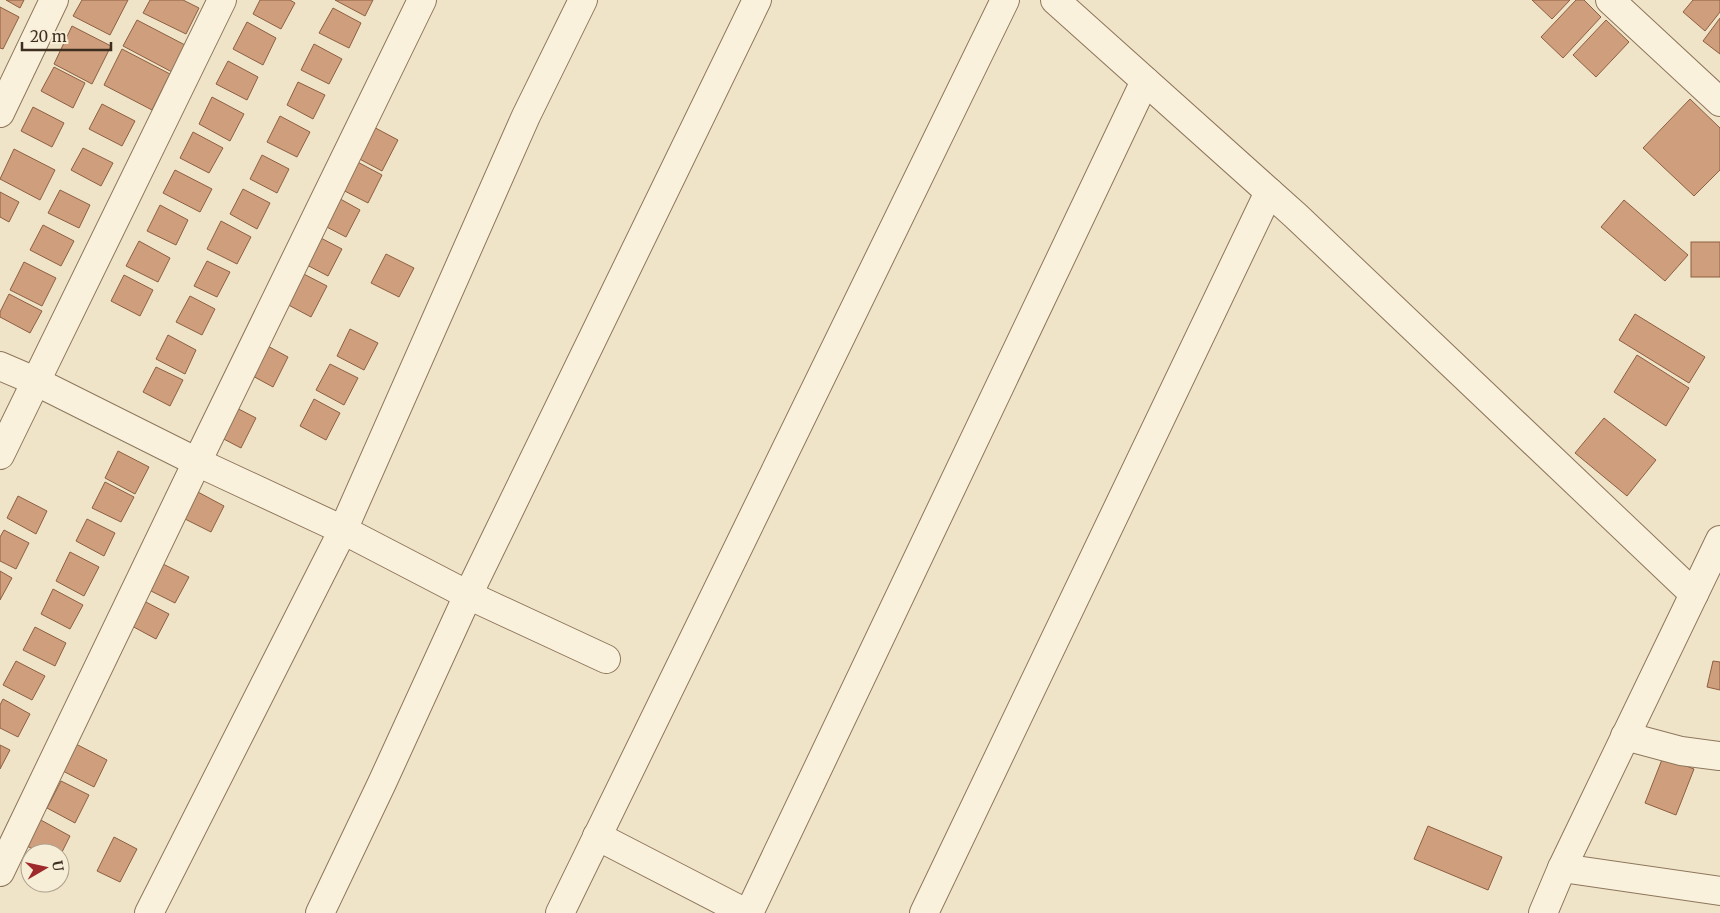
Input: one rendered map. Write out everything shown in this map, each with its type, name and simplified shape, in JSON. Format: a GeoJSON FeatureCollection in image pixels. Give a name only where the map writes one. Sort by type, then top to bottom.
{"type":"FeatureCollection","features":[{"type":"Feature","properties":{"kind":"street"},"geometry":{"type":"LineString","coordinates":[[0,113],[54,0]]}},
{"type":"Feature","properties":{"kind":"street"},"geometry":{"type":"LineString","coordinates":[[0,455],[222,0]]}},
{"type":"Feature","properties":{"kind":"street"},"geometry":{"type":"LineString","coordinates":[[0,872],[422,0]]}},
{"type":"Feature","properties":{"kind":"street"},"geometry":{"type":"LineString","coordinates":[[149,913],[343,530],[526,116],[583,0]]}},
{"type":"Feature","properties":{"kind":"street"},"geometry":{"type":"LineString","coordinates":[[320,913],[468,595],[757,0]]}},
{"type":"Feature","properties":{"kind":"street"},"geometry":{"type":"LineString","coordinates":[[560,913],[1005,0]]}},
{"type":"Feature","properties":{"kind":"street"},"geometry":{"type":"LineString","coordinates":[[1055,0],[1269,192],[1694,594]]}},
{"type":"Feature","properties":{"kind":"street"},"geometry":{"type":"LineString","coordinates":[[1610,0],[1720,102]]}},
{"type":"Feature","properties":{"kind":"street"},"geometry":{"type":"LineString","coordinates":[[597,836],[747,913],[1145,81]]}},
{"type":"Feature","properties":{"kind":"street"},"geometry":{"type":"LineString","coordinates":[[924,913],[1269,192]]}},
{"type":"Feature","properties":{"kind":"street"},"geometry":{"type":"LineString","coordinates":[[0,366],[35,381],[197,462],[343,530],[468,595],[606,659]]}},
{"type":"Feature","properties":{"kind":"street"},"geometry":{"type":"LineString","coordinates":[[1543,913],[1562,868],[1720,540]]}},
{"type":"Feature","properties":{"kind":"street"},"geometry":{"type":"LineString","coordinates":[[1626,736],[1681,751],[1720,756]]}},
{"type":"Feature","properties":{"kind":"street"},"geometry":{"type":"LineString","coordinates":[[1562,868],[1720,891]]}},
{"type":"Feature","properties":{"kind":"building"},"geometry":{"type":"Polygon","coordinates":[[[6,0],[24,0],[20,8],[6,0]]]}},
{"type":"Feature","properties":{"kind":"building"},"geometry":{"type":"Polygon","coordinates":[[[82,0],[128,0],[110,35],[73,16],[82,0]]]}},
{"type":"Feature","properties":{"kind":"building"},"geometry":{"type":"Polygon","coordinates":[[[150,0],[183,0],[199,8],[186,34],[143,13],[150,0]]]}},
{"type":"Feature","properties":{"kind":"building"},"geometry":{"type":"Polygon","coordinates":[[[260,0],[290,0],[295,3],[281,29],[253,14],[260,0]]]}},
{"type":"Feature","properties":{"kind":"building"},"geometry":{"type":"Polygon","coordinates":[[[335,0],[373,0],[365,16],[335,0]]]}},
{"type":"Feature","properties":{"kind":"building"},"geometry":{"type":"Polygon","coordinates":[[[1532,0],[1570,0],[1552,19],[1532,0]]]}},
{"type":"Feature","properties":{"kind":"building"},"geometry":{"type":"Polygon","coordinates":[[[1576,0],[1584,0],[1601,17],[1563,58],[1541,37],[1576,0]]]}},
{"type":"Feature","properties":{"kind":"building"},"geometry":{"type":"Polygon","coordinates":[[[1693,0],[1720,0],[1720,12],[1705,31],[1683,12],[1693,0]]]}},
{"type":"Feature","properties":{"kind":"building"},"geometry":{"type":"Polygon","coordinates":[[[0,7],[19,17],[3,49],[0,48],[0,7]]]}},
{"type":"Feature","properties":{"kind":"building"},"geometry":{"type":"Polygon","coordinates":[[[333,8],[361,23],[349,48],[319,33],[333,8]]]}},
{"type":"Feature","properties":{"kind":"building"},"geometry":{"type":"Polygon","coordinates":[[[1720,18],[1720,54],[1703,41],[1720,18]]]}},
{"type":"Feature","properties":{"kind":"building"},"geometry":{"type":"Polygon","coordinates":[[[137,20],[185,45],[172,72],[123,46],[137,20]]]}},
{"type":"Feature","properties":{"kind":"building"},"geometry":{"type":"Polygon","coordinates":[[[1606,20],[1629,42],[1596,77],[1573,55],[1606,20]]]}},
{"type":"Feature","properties":{"kind":"building"},"geometry":{"type":"Polygon","coordinates":[[[247,22],[276,38],[263,65],[233,49],[247,22]]]}},
{"type":"Feature","properties":{"kind":"building"},"geometry":{"type":"Polygon","coordinates":[[[72,26],[111,46],[92,84],[54,64],[72,26]]]}},
{"type":"Feature","properties":{"kind":"building"},"geometry":{"type":"Polygon","coordinates":[[[314,44],[342,59],[329,84],[301,70],[314,44]]]}},
{"type":"Feature","properties":{"kind":"building"},"geometry":{"type":"Polygon","coordinates":[[[122,49],[170,74],[152,110],[104,85],[122,49]]]}},
{"type":"Feature","properties":{"kind":"building"},"geometry":{"type":"Polygon","coordinates":[[[228,61],[258,77],[247,100],[216,84],[228,61]]]}},
{"type":"Feature","properties":{"kind":"building"},"geometry":{"type":"Polygon","coordinates":[[[54,67],[85,83],[73,108],[41,91],[54,67]]]}},
{"type":"Feature","properties":{"kind":"building"},"geometry":{"type":"Polygon","coordinates":[[[298,82],[325,95],[313,119],[287,105],[298,82]]]}},
{"type":"Feature","properties":{"kind":"building"},"geometry":{"type":"Polygon","coordinates":[[[212,97],[244,114],[230,141],[199,124],[212,97]]]}},
{"type":"Feature","properties":{"kind":"building"},"geometry":{"type":"Polygon","coordinates":[[[1690,99],[1720,128],[1720,170],[1694,196],[1643,148],[1690,99]]]}},
{"type":"Feature","properties":{"kind":"building"},"geometry":{"type":"Polygon","coordinates":[[[102,104],[135,121],[122,146],[89,129],[102,104]]]}},
{"type":"Feature","properties":{"kind":"building"},"geometry":{"type":"Polygon","coordinates":[[[33,107],[64,123],[52,147],[21,131],[33,107]]]}},
{"type":"Feature","properties":{"kind":"building"},"geometry":{"type":"Polygon","coordinates":[[[280,116],[310,132],[297,157],[267,142],[280,116]]]}},
{"type":"Feature","properties":{"kind":"building"},"geometry":{"type":"Polygon","coordinates":[[[368,124],[398,140],[382,171],[352,155],[368,124]]]}},
{"type":"Feature","properties":{"kind":"building"},"geometry":{"type":"Polygon","coordinates":[[[193,132],[223,148],[209,173],[180,158],[193,132]]]}},
{"type":"Feature","properties":{"kind":"building"},"geometry":{"type":"Polygon","coordinates":[[[83,148],[113,163],[101,186],[71,170],[83,148]]]}},
{"type":"Feature","properties":{"kind":"building"},"geometry":{"type":"Polygon","coordinates":[[[14,149],[55,170],[40,200],[0,179],[14,149]]]}},
{"type":"Feature","properties":{"kind":"building"},"geometry":{"type":"Polygon","coordinates":[[[262,155],[289,169],[277,193],[250,179],[262,155]]]}},
{"type":"Feature","properties":{"kind":"building"},"geometry":{"type":"Polygon","coordinates":[[[350,158],[382,175],[368,203],[335,186],[350,158]]]}},
{"type":"Feature","properties":{"kind":"building"},"geometry":{"type":"Polygon","coordinates":[[[175,170],[212,189],[200,212],[163,193],[175,170]]]}},
{"type":"Feature","properties":{"kind":"building"},"geometry":{"type":"Polygon","coordinates":[[[243,189],[270,203],[257,229],[230,214],[243,189]]]}},
{"type":"Feature","properties":{"kind":"building"},"geometry":{"type":"Polygon","coordinates":[[[60,190],[90,205],[79,228],[48,213],[60,190]]]}},
{"type":"Feature","properties":{"kind":"building"},"geometry":{"type":"Polygon","coordinates":[[[0,192],[19,202],[9,222],[0,217],[0,192]]]}},
{"type":"Feature","properties":{"kind":"building"},"geometry":{"type":"Polygon","coordinates":[[[335,196],[360,210],[346,237],[321,224],[335,196]]]}},
{"type":"Feature","properties":{"kind":"building"},"geometry":{"type":"Polygon","coordinates":[[[1624,200],[1688,255],[1665,281],[1601,227],[1624,200]]]}},
{"type":"Feature","properties":{"kind":"building"},"geometry":{"type":"Polygon","coordinates":[[[160,205],[188,220],[176,245],[147,231],[160,205]]]}},
{"type":"Feature","properties":{"kind":"building"},"geometry":{"type":"Polygon","coordinates":[[[221,221],[251,237],[237,264],[207,249],[221,221]]]}},
{"type":"Feature","properties":{"kind":"building"},"geometry":{"type":"Polygon","coordinates":[[[43,225],[74,241],[61,266],[30,250],[43,225]]]}},
{"type":"Feature","properties":{"kind":"building"},"geometry":{"type":"Polygon","coordinates":[[[317,236],[342,249],[328,276],[303,263],[317,236]]]}},
{"type":"Feature","properties":{"kind":"building"},"geometry":{"type":"Polygon","coordinates":[[[139,241],[170,258],[158,282],[126,266],[139,241]]]}},
{"type":"Feature","properties":{"kind":"building"},"geometry":{"type":"Polygon","coordinates":[[[1691,242],[1720,242],[1720,277],[1691,277],[1691,242]]]}},
{"type":"Feature","properties":{"kind":"building"},"geometry":{"type":"Polygon","coordinates":[[[386,254],[414,268],[399,297],[371,283],[386,254]]]}},
{"type":"Feature","properties":{"kind":"building"},"geometry":{"type":"Polygon","coordinates":[[[207,261],[230,272],[217,297],[194,286],[207,261]]]}},
{"type":"Feature","properties":{"kind":"building"},"geometry":{"type":"Polygon","coordinates":[[[24,262],[56,278],[42,306],[10,290],[24,262]]]}},
{"type":"Feature","properties":{"kind":"building"},"geometry":{"type":"Polygon","coordinates":[[[296,270],[327,286],[311,317],[281,301],[296,270]]]}},
{"type":"Feature","properties":{"kind":"building"},"geometry":{"type":"Polygon","coordinates":[[[124,275],[153,290],[140,316],[111,301],[124,275]]]}},
{"type":"Feature","properties":{"kind":"building"},"geometry":{"type":"Polygon","coordinates":[[[9,294],[42,311],[30,333],[0,317],[0,312],[9,294]]]}},
{"type":"Feature","properties":{"kind":"building"},"geometry":{"type":"Polygon","coordinates":[[[190,296],[215,309],[202,335],[176,322],[190,296]]]}},
{"type":"Feature","properties":{"kind":"building"},"geometry":{"type":"Polygon","coordinates":[[[1635,314],[1705,357],[1689,383],[1619,340],[1635,314]]]}},
{"type":"Feature","properties":{"kind":"building"},"geometry":{"type":"Polygon","coordinates":[[[350,329],[378,343],[364,370],[337,356],[350,329]]]}},
{"type":"Feature","properties":{"kind":"building"},"geometry":{"type":"Polygon","coordinates":[[[168,335],[196,350],[185,374],[156,359],[168,335]]]}},
{"type":"Feature","properties":{"kind":"building"},"geometry":{"type":"Polygon","coordinates":[[[264,344],[288,357],[273,387],[249,374],[264,344]]]}},
{"type":"Feature","properties":{"kind":"building"},"geometry":{"type":"Polygon","coordinates":[[[1637,355],[1689,388],[1666,426],[1614,392],[1637,355]]]}},
{"type":"Feature","properties":{"kind":"building"},"geometry":{"type":"Polygon","coordinates":[[[330,364],[358,378],[344,405],[316,390],[330,364]]]}},
{"type":"Feature","properties":{"kind":"building"},"geometry":{"type":"Polygon","coordinates":[[[156,367],[183,380],[170,406],[143,392],[156,367]]]}},
{"type":"Feature","properties":{"kind":"building"},"geometry":{"type":"Polygon","coordinates":[[[314,399],[340,413],[326,440],[300,426],[314,399]]]}},
{"type":"Feature","properties":{"kind":"building"},"geometry":{"type":"Polygon","coordinates":[[[229,404],[256,418],[241,448],[214,434],[229,404]]]}},
{"type":"Feature","properties":{"kind":"building"},"geometry":{"type":"Polygon","coordinates":[[[1604,418],[1656,460],[1627,496],[1575,453],[1604,418]]]}},
{"type":"Feature","properties":{"kind":"building"},"geometry":{"type":"Polygon","coordinates":[[[118,451],[149,467],[135,494],[105,478],[118,451]]]}},
{"type":"Feature","properties":{"kind":"building"},"geometry":{"type":"Polygon","coordinates":[[[105,482],[134,497],[121,522],[92,508],[105,482]]]}},
{"type":"Feature","properties":{"kind":"building"},"geometry":{"type":"Polygon","coordinates":[[[196,491],[224,506],[211,532],[183,518],[196,491]]]}},
{"type":"Feature","properties":{"kind":"building"},"geometry":{"type":"Polygon","coordinates":[[[18,496],[47,511],[36,534],[7,518],[18,496]]]}},
{"type":"Feature","properties":{"kind":"building"},"geometry":{"type":"Polygon","coordinates":[[[87,519],[115,533],[104,556],[76,541],[87,519]]]}},
{"type":"Feature","properties":{"kind":"building"},"geometry":{"type":"Polygon","coordinates":[[[4,530],[29,543],[16,569],[0,561],[0,537],[4,530]]]}},
{"type":"Feature","properties":{"kind":"building"},"geometry":{"type":"Polygon","coordinates":[[[70,552],[99,567],[84,596],[56,581],[70,552]]]}},
{"type":"Feature","properties":{"kind":"building"},"geometry":{"type":"Polygon","coordinates":[[[159,562],[189,577],[175,603],[145,588],[159,562]]]}},
{"type":"Feature","properties":{"kind":"building"},"geometry":{"type":"Polygon","coordinates":[[[0,571],[12,578],[0,600],[0,571]]]}},
{"type":"Feature","properties":{"kind":"building"},"geometry":{"type":"Polygon","coordinates":[[[53,589],[83,605],[70,629],[41,614],[53,589]]]}},
{"type":"Feature","properties":{"kind":"building"},"geometry":{"type":"Polygon","coordinates":[[[142,600],[169,614],[156,639],[130,625],[142,600]]]}},
{"type":"Feature","properties":{"kind":"building"},"geometry":{"type":"Polygon","coordinates":[[[35,627],[66,643],[55,666],[23,650],[35,627]]]}},
{"type":"Feature","properties":{"kind":"building"},"geometry":{"type":"Polygon","coordinates":[[[16,661],[45,676],[32,700],[3,685],[16,661]]]}},
{"type":"Feature","properties":{"kind":"building"},"geometry":{"type":"Polygon","coordinates":[[[1713,661],[1720,662],[1720,690],[1707,687],[1713,661]]]}},
{"type":"Feature","properties":{"kind":"building"},"geometry":{"type":"Polygon","coordinates":[[[3,699],[30,714],[18,737],[0,728],[0,705],[3,699]]]}},
{"type":"Feature","properties":{"kind":"building"},"geometry":{"type":"Polygon","coordinates":[[[74,743],[107,760],[94,787],[61,770],[74,743]]]}},
{"type":"Feature","properties":{"kind":"building"},"geometry":{"type":"Polygon","coordinates":[[[0,745],[10,750],[0,769],[0,745]]]}},
{"type":"Feature","properties":{"kind":"building"},"geometry":{"type":"Polygon","coordinates":[[[1663,757],[1694,769],[1676,815],[1645,803],[1663,757]]]}},
{"type":"Feature","properties":{"kind":"building"},"geometry":{"type":"Polygon","coordinates":[[[61,781],[89,795],[75,823],[47,808],[61,781]]]}},
{"type":"Feature","properties":{"kind":"building"},"geometry":{"type":"Polygon","coordinates":[[[39,819],[70,836],[66,843],[26,843],[39,819]]]}},
{"type":"Feature","properties":{"kind":"building"},"geometry":{"type":"Polygon","coordinates":[[[1428,826],[1502,857],[1488,890],[1414,859],[1428,826]]]}},
{"type":"Feature","properties":{"kind":"building"},"geometry":{"type":"Polygon","coordinates":[[[114,837],[137,849],[120,882],[97,871],[114,837]]]}}]}
